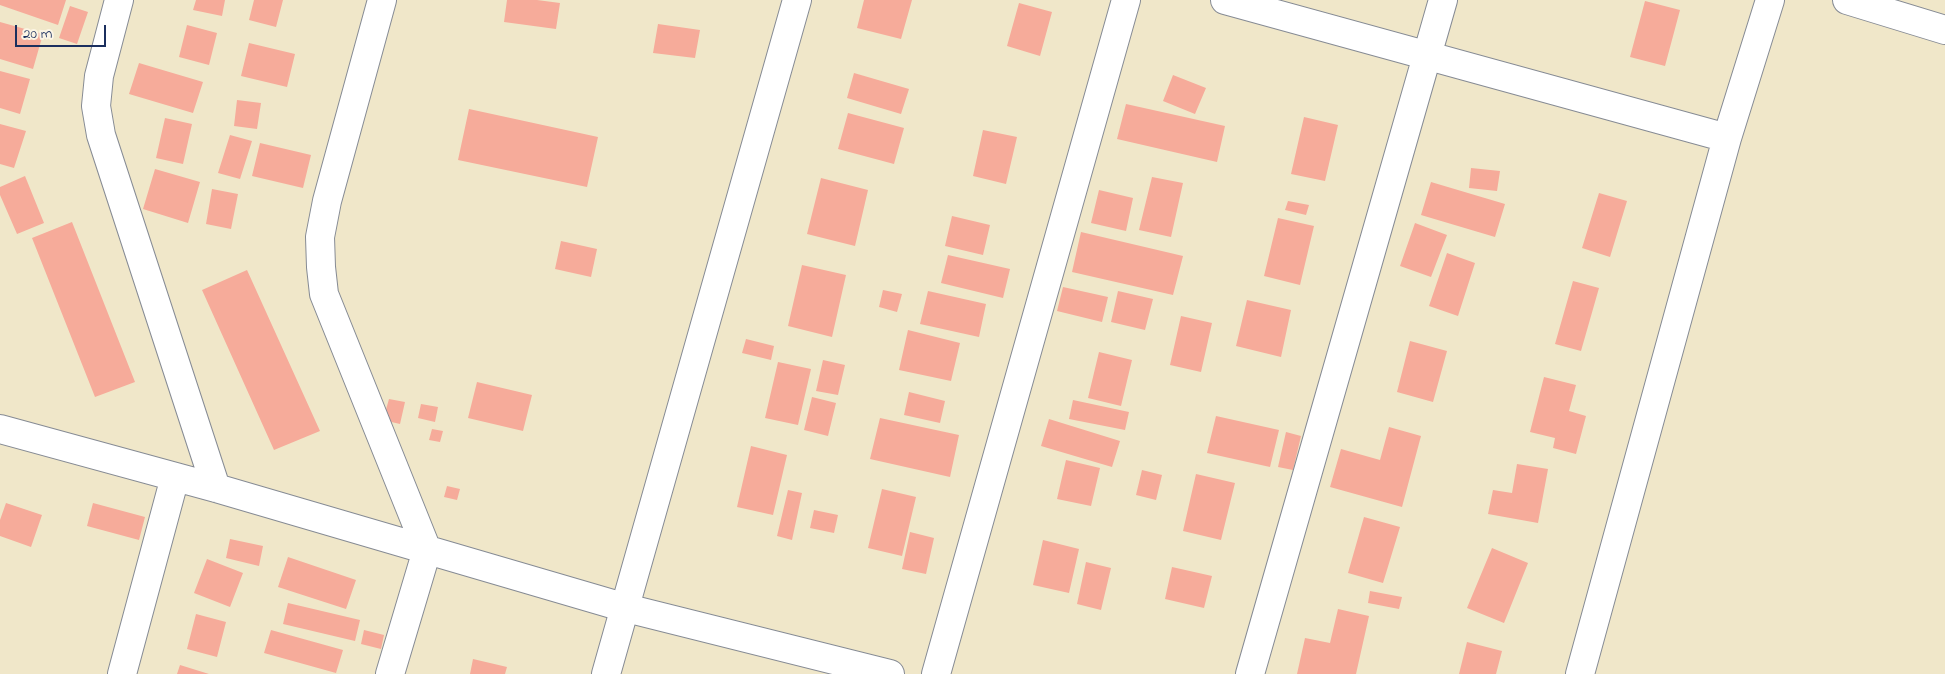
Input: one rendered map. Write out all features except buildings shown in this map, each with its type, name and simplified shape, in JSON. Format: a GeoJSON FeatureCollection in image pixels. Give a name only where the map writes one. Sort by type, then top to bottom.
{"type":"FeatureCollection","features":[{"type":"Feature","properties":{"kind":"street"},"geometry":{"type":"LineString","coordinates":[[119,0],[99,76],[96,106],[101,135],[216,488]]}},
{"type":"Feature","properties":{"kind":"street"},"geometry":{"type":"LineString","coordinates":[[382,0],[327,201],[320,237],[324,294],[427,550],[390,674]]}},
{"type":"Feature","properties":{"kind":"street"},"geometry":{"type":"LineString","coordinates":[[606,674],[797,0]]}},
{"type":"Feature","properties":{"kind":"street"},"geometry":{"type":"LineString","coordinates":[[936,674],[1126,0]]}},
{"type":"Feature","properties":{"kind":"street"},"geometry":{"type":"LineString","coordinates":[[1225,0],[1727,138]]}},
{"type":"Feature","properties":{"kind":"street"},"geometry":{"type":"LineString","coordinates":[[1250,674],[1443,0]]}},
{"type":"Feature","properties":{"kind":"street"},"geometry":{"type":"LineString","coordinates":[[1580,674],[1727,138],[1770,0]]}},
{"type":"Feature","properties":{"kind":"street"},"geometry":{"type":"LineString","coordinates":[[1847,0],[1945,30]]}},
{"type":"Feature","properties":{"kind":"street"},"geometry":{"type":"LineString","coordinates":[[0,429],[216,488],[626,608],[884,673]]}},
{"type":"Feature","properties":{"kind":"street"},"geometry":{"type":"LineString","coordinates":[[122,674],[174,476]]}}]}
